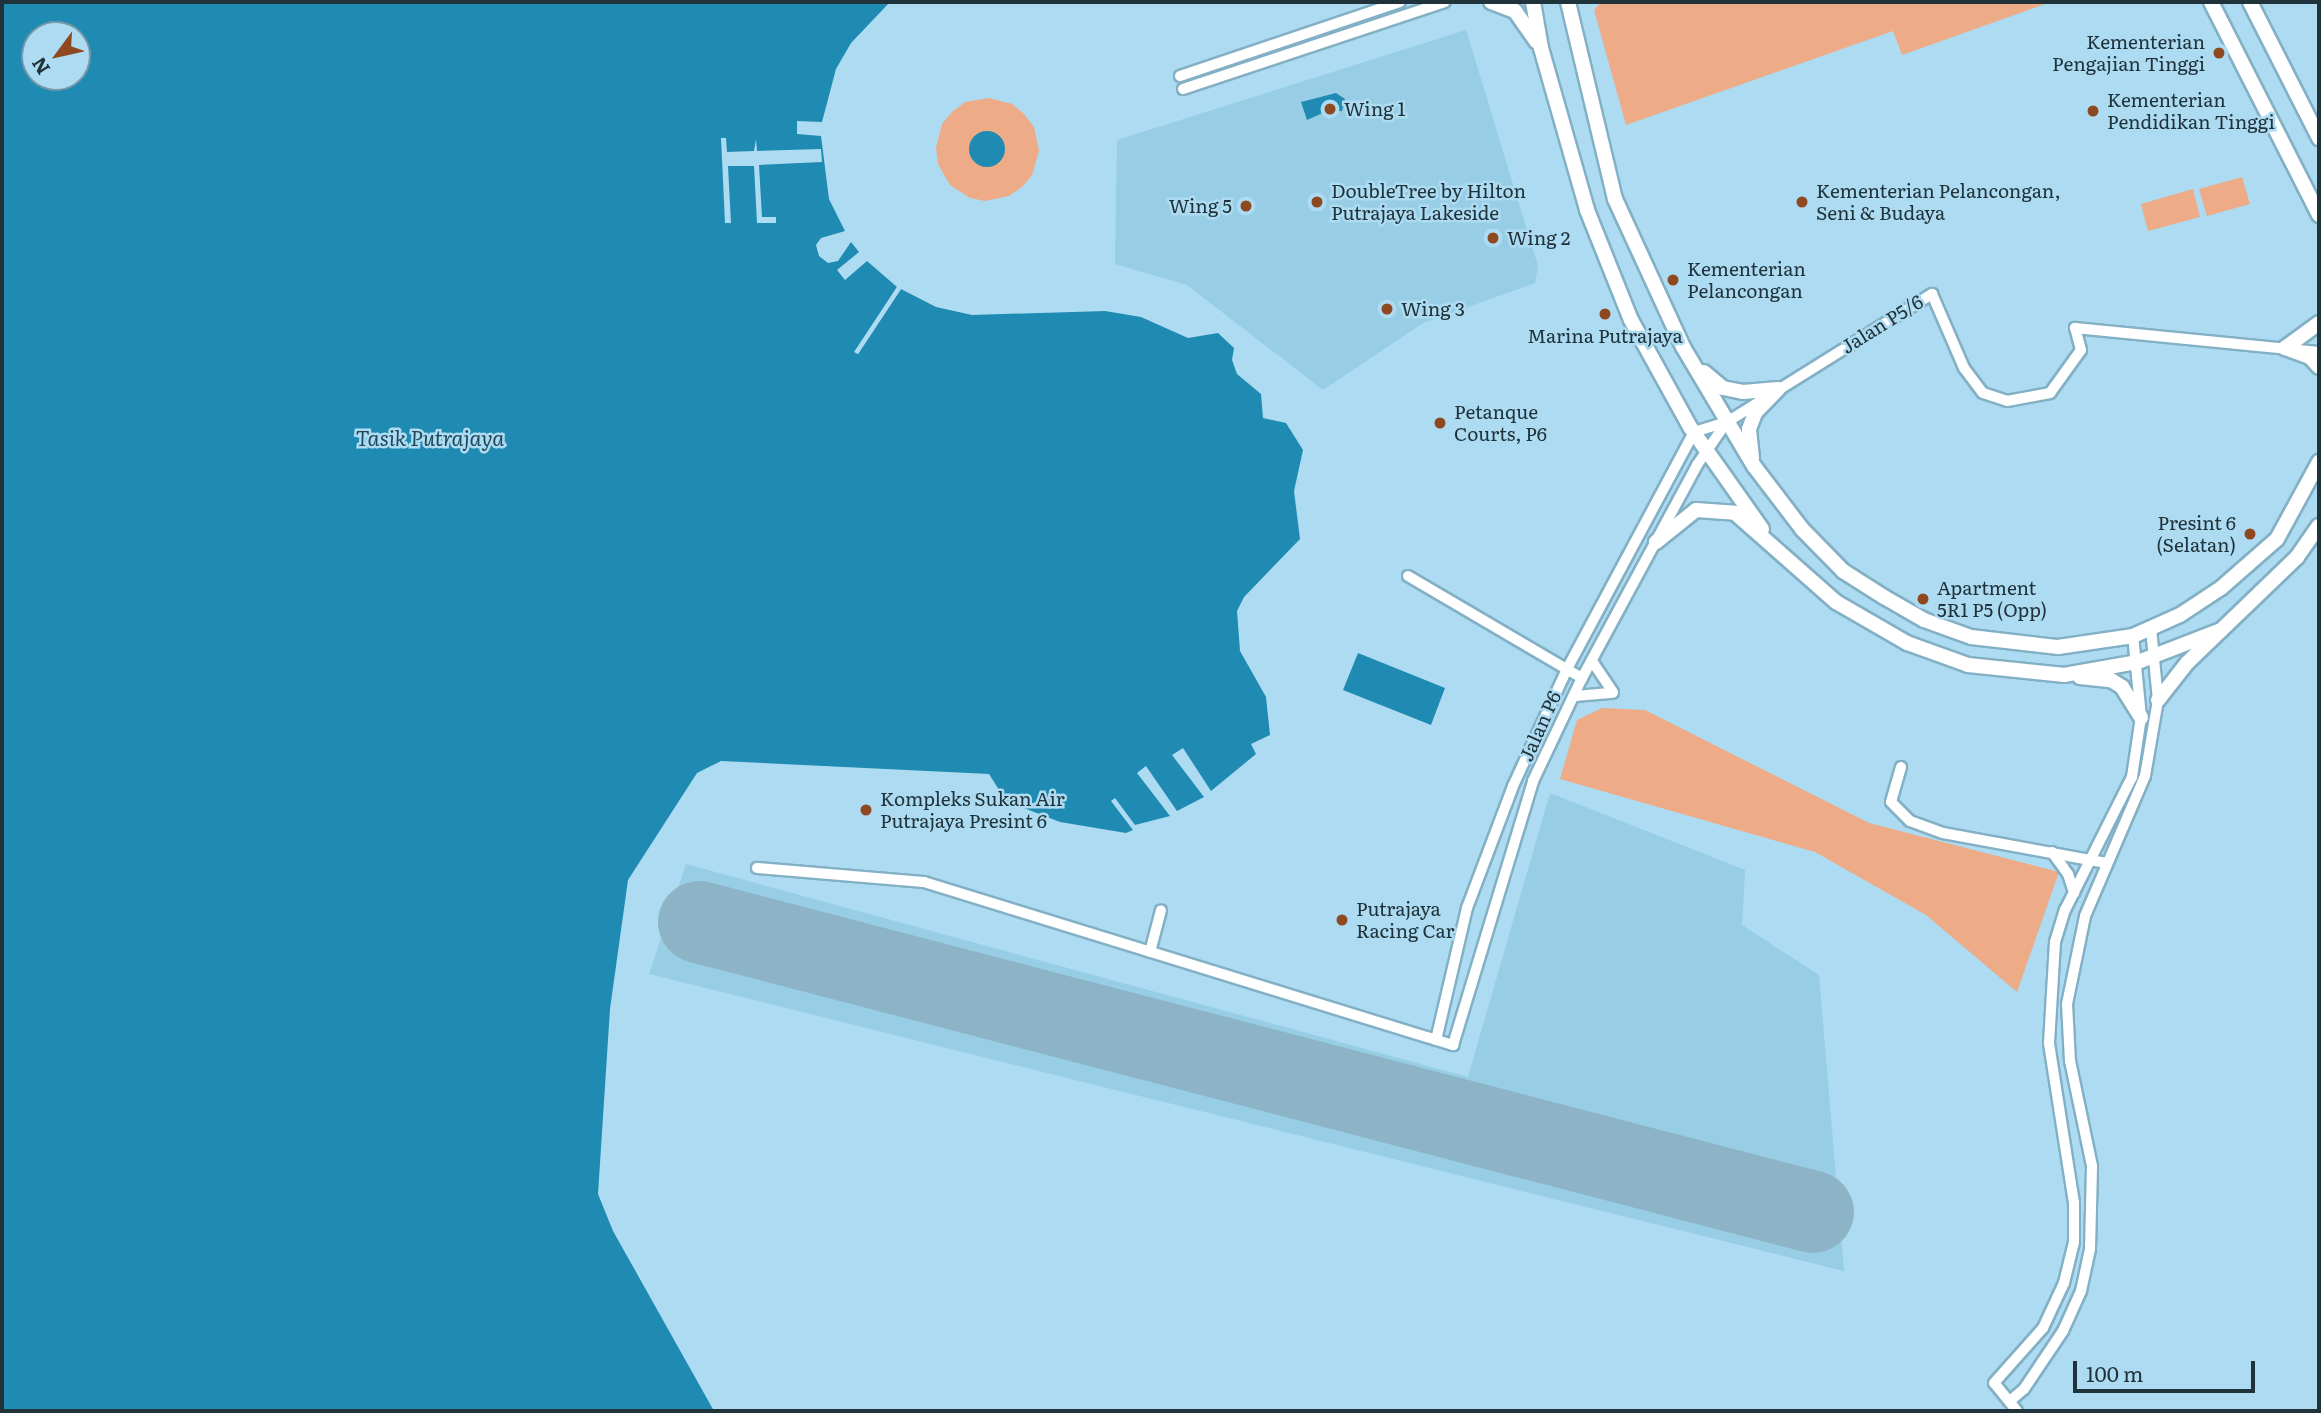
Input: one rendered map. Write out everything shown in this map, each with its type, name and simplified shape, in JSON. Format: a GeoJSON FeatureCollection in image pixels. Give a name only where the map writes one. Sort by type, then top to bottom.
{"type":"FeatureCollection","features":[{"type":"Feature","properties":{"kind":"street"},"geometry":{"type":"LineString","coordinates":[[1180,76],[1400,2]]}},
{"type":"Feature","properties":{"kind":"street"},"geometry":{"type":"LineString","coordinates":[[1183,89],[1446,2]]}},
{"type":"Feature","properties":{"kind":"street"},"geometry":{"type":"LineString","coordinates":[[1491,2],[1515,11],[1541,48]]}},
{"type":"Feature","properties":{"kind":"street"},"geometry":{"type":"LineString","coordinates":[[1533,2],[1541,48],[1587,210],[1631,320],[1694,432],[1771,542]]}},
{"type":"Feature","properties":{"kind":"street"},"geometry":{"type":"LineString","coordinates":[[1568,2],[1615,199],[1683,346],[1754,466],[1802,529],[1843,571],[1924,620],[1971,637],[2058,647],[2133,636],[2151,629],[2221,588],[2277,539],[2319,462]]}},
{"type":"Feature","properties":{"kind":"street"},"geometry":{"type":"LineString","coordinates":[[1577,2],[1585,81]]}},
{"type":"Feature","properties":{"kind":"street"},"geometry":{"type":"LineString","coordinates":[[2211,2],[2319,215]]}},
{"type":"Feature","properties":{"kind":"street"},"geometry":{"type":"LineString","coordinates":[[2250,2],[2319,138]]}},
{"type":"Feature","properties":{"kind":"street","name":"Jalan P5/6"},"geometry":{"type":"LineString","coordinates":[[1727,422],[1932,294],[1964,368],[1983,393],[2007,401],[2050,393],[2081,350],[2075,328],[2319,352]]}},
{"type":"Feature","properties":{"kind":"street"},"geometry":{"type":"LineString","coordinates":[[2285,348],[2319,323]]}},
{"type":"Feature","properties":{"kind":"street"},"geometry":{"type":"LineString","coordinates":[[1683,346],[1723,388],[1743,392],[1778,389]]}},
{"type":"Feature","properties":{"kind":"street"},"geometry":{"type":"LineString","coordinates":[[2285,348],[2310,357],[2319,367]]}},
{"type":"Feature","properties":{"kind":"street"},"geometry":{"type":"LineString","coordinates":[[1754,466],[1749,429],[1755,413],[1778,389]]}},
{"type":"Feature","properties":{"kind":"street"},"geometry":{"type":"LineString","coordinates":[[1694,432],[1727,422]]}},
{"type":"Feature","properties":{"kind":"street","name":"Jalan P6"},"geometry":{"type":"LineString","coordinates":[[1694,432],[1566,669],[1513,786],[1467,908],[1436,1040],[1453,1045],[1533,781],[1591,661],[1706,449],[1727,422]]}},
{"type":"Feature","properties":{"kind":"street"},"geometry":{"type":"LineString","coordinates":[[1656,542],[1696,510],[1735,513],[1836,602],[1907,643],[1968,665],[2111,680],[2122,687],[2141,717]]}},
{"type":"Feature","properties":{"kind":"street"},"geometry":{"type":"LineString","coordinates":[[2158,700],[2221,630],[2297,557],[2319,526]]}},
{"type":"Feature","properties":{"kind":"street"},"geometry":{"type":"LineString","coordinates":[[1408,576],[1582,678]]}},
{"type":"Feature","properties":{"kind":"street"},"geometry":{"type":"LineString","coordinates":[[2010,1401],[2024,1389],[2063,1331],[2081,1291],[2090,1249],[2092,1166],[2070,1061],[2067,1004],[2076,947],[2106,863],[2145,776],[2158,700],[2156,657],[2151,629]]}},
{"type":"Feature","properties":{"kind":"street"},"geometry":{"type":"LineString","coordinates":[[2064,676],[2156,657],[2221,630]]}},
{"type":"Feature","properties":{"kind":"street"},"geometry":{"type":"LineString","coordinates":[[2017,1411],[2010,1401],[2001,1396],[1994,1383],[2043,1328],[2064,1283],[2074,1242],[2074,1203],[2049,1043],[2055,942],[2074,892],[2132,776],[2141,717],[2138,662],[2133,636]]}},
{"type":"Feature","properties":{"kind":"street"},"geometry":{"type":"LineString","coordinates":[[1575,696],[1613,693],[1591,661]]}},
{"type":"Feature","properties":{"kind":"street"},"geometry":{"type":"LineString","coordinates":[[1901,767],[1891,802],[1910,821],[1943,833],[2106,863]]}},
{"type":"Feature","properties":{"kind":"street"},"geometry":{"type":"LineString","coordinates":[[2052,852],[2068,874],[2074,892]]}},
{"type":"Feature","properties":{"kind":"street"},"geometry":{"type":"LineString","coordinates":[[757,868],[924,882],[1436,1040]]}},
{"type":"Feature","properties":{"kind":"street"},"geometry":{"type":"LineString","coordinates":[[1150,952],[1161,910]]}},
{"type":"Feature","properties":{"kind":"shaded area"},"geometry":{"type":"Polygon","coordinates":[[[1601,2],[2051,2],[1902,55],[1893,31],[1626,125],[1594,10],[1601,2]]]}},
{"type":"Feature","properties":{"kind":"shaded area","name":"DoubleTree by Hilton Putrajaya Lakeside"},"geometry":{"type":"Polygon","coordinates":[[[1466,30],[1538,266],[1535,283],[1423,323],[1323,390],[1187,285],[1115,264],[1117,140],[1466,30]]]}},
{"type":"Feature","properties":{"kind":"shaded area"},"geometry":{"type":"Polygon","coordinates":[[[989,98],[1012,104],[1034,127],[1039,151],[1032,175],[1022,187],[1009,196],[985,201],[970,198],[950,185],[938,164],[936,148],[942,124],[965,102],[989,98]],[[982,132],[973,138],[997,164],[1005,150],[998,135],[982,132]]]}},
{"type":"Feature","properties":{"kind":"shaded area"},"geometry":{"type":"Polygon","coordinates":[[[2242,177],[2250,204],[2207,216],[2199,189],[2242,177]]]}},
{"type":"Feature","properties":{"kind":"shaded area"},"geometry":{"type":"Polygon","coordinates":[[[2193,189],[2200,217],[2148,231],[2141,204],[2193,189]]]}},
{"type":"Feature","properties":{"kind":"shaded area"},"geometry":{"type":"Polygon","coordinates":[[[1602,708],[1645,710],[1869,823],[2059,872],[2017,992],[1926,915],[1815,852],[1560,779],[1577,720],[1602,708]]]}},
{"type":"Feature","properties":{"kind":"shaded area"},"geometry":{"type":"Polygon","coordinates":[[[1550,793],[1745,870],[1742,925],[1819,975],[1844,1271],[649,974],[686,864],[1468,1077],[1550,793]]]}},
{"type":"Feature","properties":{"kind":"water","name":"Tasik Putrajaya"},"geometry":{"type":"Polygon","coordinates":[[[2,2],[890,2],[851,43],[836,69],[822,122],[797,121],[797,134],[821,136],[829,199],[845,231],[821,238],[816,245],[819,256],[828,263],[838,261],[851,242],[859,252],[837,270],[845,280],[867,261],[897,287],[855,352],[858,354],[901,289],[936,307],[972,315],[1105,311],[1141,317],[1188,338],[1218,333],[1234,348],[1232,360],[1237,374],[1261,394],[1263,418],[1286,423],[1303,450],[1294,491],[1300,539],[1244,597],[1237,611],[1240,651],[1266,697],[1270,735],[1251,744],[1256,754],[1211,791],[1183,748],[1172,755],[1204,797],[1177,811],[1146,766],[1137,773],[1170,816],[1135,825],[1115,798],[1111,801],[1133,830],[1126,833],[1060,822],[1006,801],[989,774],[721,761],[697,773],[628,880],[610,1009],[598,1194],[613,1231],[714,1411],[2,1411],[2,2]]]}},
{"type":"Feature","properties":{"kind":"water"},"geometry":{"type":"Polygon","coordinates":[[[1336,93],[1345,99],[1342,111],[1325,112],[1307,120],[1301,102],[1336,93]]]}},
{"type":"Feature","properties":{"kind":"water"},"geometry":{"type":"Polygon","coordinates":[[[987,131],[1000,136],[1005,149],[1000,162],[987,167],[974,162],[969,149],[974,136],[987,131]]]}},
{"type":"Feature","properties":{"kind":"water"},"geometry":{"type":"Polygon","coordinates":[[[1358,653],[1445,688],[1431,725],[1343,690],[1358,653]]]}},
{"type":"Feature","properties":{"kind":"pier"},"geometry":{"type":"Polygon","coordinates":[[[721,138],[726,138],[727,152],[754,151],[756,139],[757,151],[821,149],[822,162],[759,165],[762,217],[776,217],[776,223],[757,223],[754,166],[728,166],[731,223],[725,223],[721,138]]]}},
{"type":"Feature","properties":{"kind":"pier"},"geometry":{"type":"Polygon","coordinates":[[[897,287],[901,289],[858,354],[854,352],[897,287]]]}},
{"type":"Feature","properties":{"kind":"runway"},"geometry":{"type":"LineString","coordinates":[[699,922],[1813,1212]]}},
{"type":"Feature","properties":{"kind":"place","name":"Kementerian Pengajian Tinggi"},"geometry":{"type":"Point","coordinates":[2219,53]}},
{"type":"Feature","properties":{"kind":"place","name":"Wing 1"},"geometry":{"type":"Point","coordinates":[1330,109]}},
{"type":"Feature","properties":{"kind":"place","name":"Kementerian Pendidikan Tinggi"},"geometry":{"type":"Point","coordinates":[2093,111]}},
{"type":"Feature","properties":{"kind":"place","name":"DoubleTree by Hilton Putrajaya Lakeside"},"geometry":{"type":"Point","coordinates":[1317,202]}},
{"type":"Feature","properties":{"kind":"place","name":"Kementerian Pelancongan, Seni & Budaya"},"geometry":{"type":"Point","coordinates":[1802,202]}},
{"type":"Feature","properties":{"kind":"place","name":"Wing 5"},"geometry":{"type":"Point","coordinates":[1246,206]}},
{"type":"Feature","properties":{"kind":"place","name":"Wing 2"},"geometry":{"type":"Point","coordinates":[1493,238]}},
{"type":"Feature","properties":{"kind":"place","name":"Kementerian Pelancongan"},"geometry":{"type":"Point","coordinates":[1673,280]}},
{"type":"Feature","properties":{"kind":"place","name":"Wing 3"},"geometry":{"type":"Point","coordinates":[1387,309]}},
{"type":"Feature","properties":{"kind":"place","name":"Marina Putrajaya"},"geometry":{"type":"Point","coordinates":[1605,314]}},
{"type":"Feature","properties":{"kind":"place","name":"Petanque Courts, P6"},"geometry":{"type":"Point","coordinates":[1440,423]}},
{"type":"Feature","properties":{"kind":"place","name":"Presint 6 (Selatan)"},"geometry":{"type":"Point","coordinates":[2250,534]}},
{"type":"Feature","properties":{"kind":"place","name":"Apartment 5R1 P5 (Opp)"},"geometry":{"type":"Point","coordinates":[1923,599]}},
{"type":"Feature","properties":{"kind":"place","name":"Kompleks Sukan Air Putrajaya Presint 6"},"geometry":{"type":"Point","coordinates":[866,810]}},
{"type":"Feature","properties":{"kind":"place","name":"Putrajaya Racing Car"},"geometry":{"type":"Point","coordinates":[1342,920]}}]}
